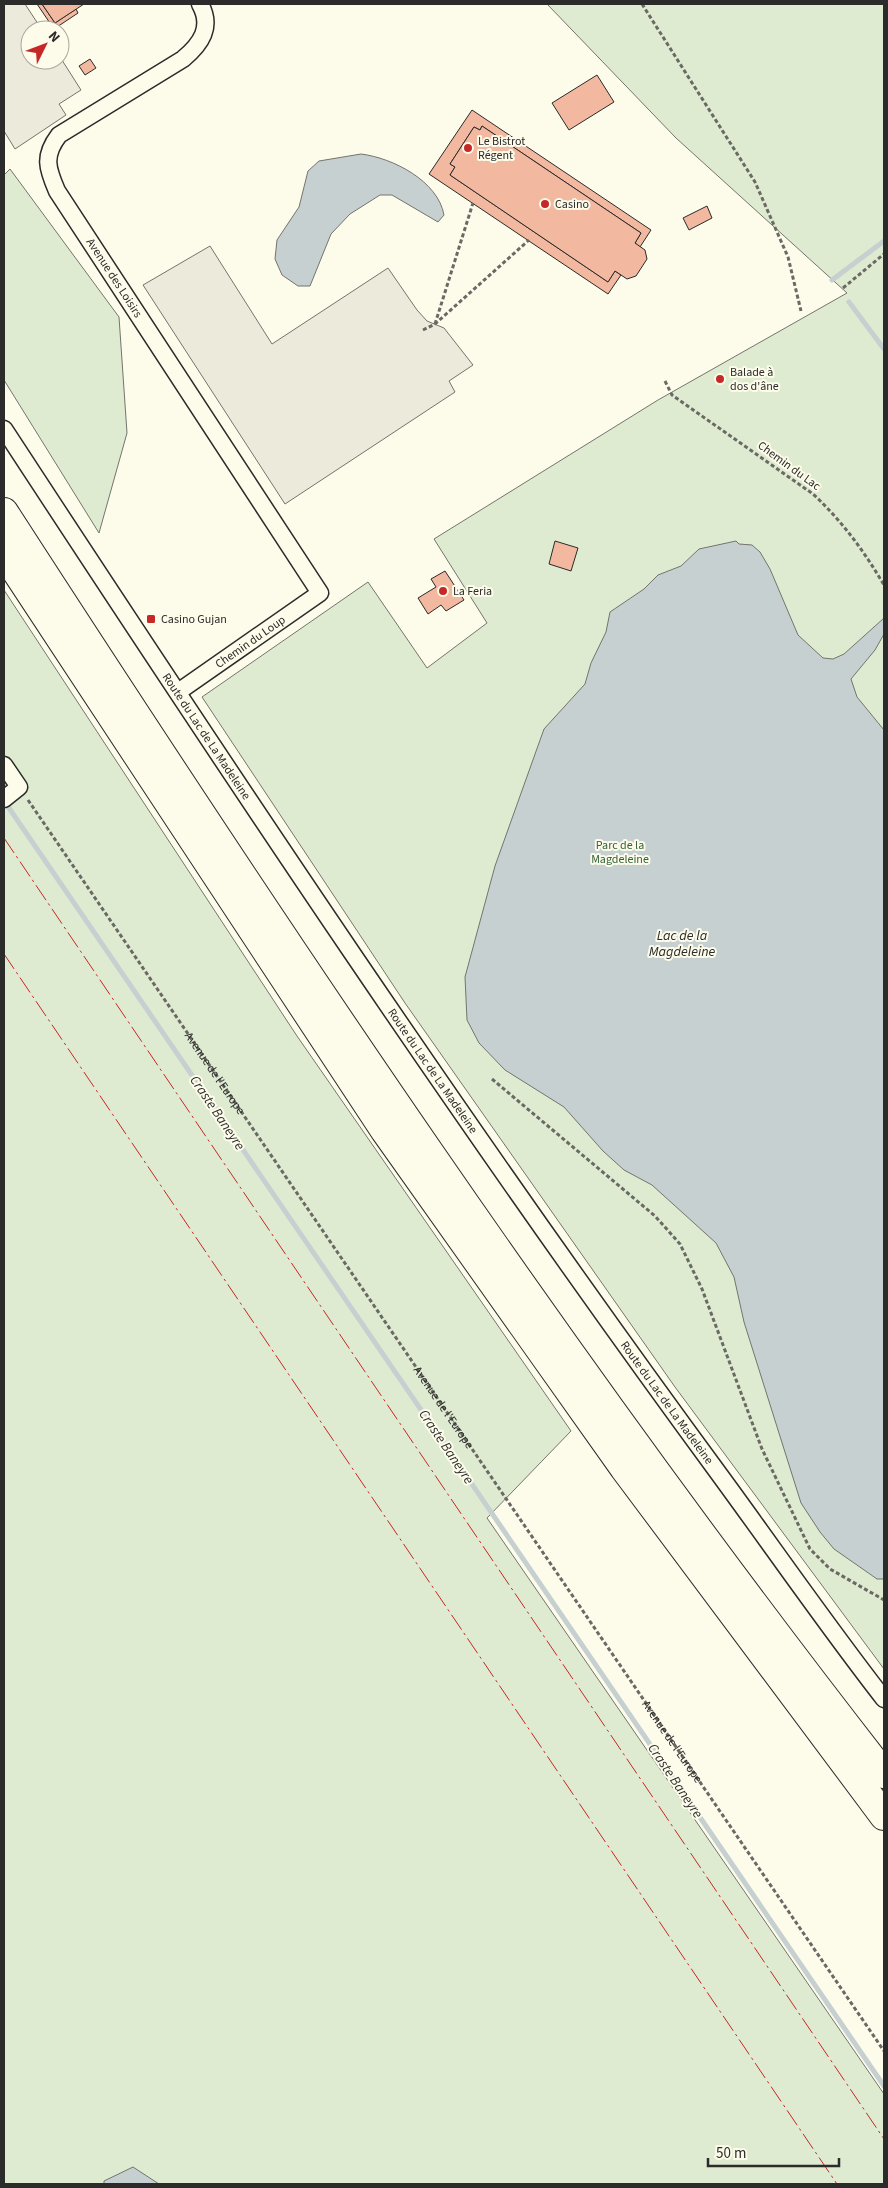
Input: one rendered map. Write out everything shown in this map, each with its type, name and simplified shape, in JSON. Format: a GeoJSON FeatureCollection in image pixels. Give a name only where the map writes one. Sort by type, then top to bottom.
{"type":"FeatureCollection","features":[{"type":"Feature","properties":{"kind":"highway"},"geometry":{"type":"LineString","coordinates":[[4,512],[341,1022],[481,1225],[738,1581],[884,1774]]}},
{"type":"Feature","properties":{"kind":"highway"},"geometry":{"type":"LineString","coordinates":[[4,553],[181,825],[391,1139],[624,1468],[884,1816]]}},
{"type":"Feature","properties":{"kind":"street","name":"Avenue des Loisirs"},"geometry":{"type":"LineString","coordinates":[[200,4],[206,13],[206,31],[196,48],[183,59],[58,135],[49,148],[48,169],[57,191],[320,593]]}},
{"type":"Feature","properties":{"kind":"street","name":"Route du Lac de La Madeleine"},"geometry":{"type":"LineString","coordinates":[[4,429],[178,692],[502,1172],[632,1356],[884,1699]]}},
{"type":"Feature","properties":{"kind":"street","name":"Chemin du Loup"},"geometry":{"type":"LineString","coordinates":[[178,692],[320,593]]}},
{"type":"Feature","properties":{"kind":"street"},"geometry":{"type":"LineString","coordinates":[[4,765],[19,787],[4,799]]}},
{"type":"Feature","properties":{"kind":"path"},"geometry":{"type":"LineString","coordinates":[[642,4],[755,182],[788,257],[801,311]]}},
{"type":"Feature","properties":{"kind":"path"},"geometry":{"type":"LineString","coordinates":[[435,324],[472,203]]}},
{"type":"Feature","properties":{"kind":"path"},"geometry":{"type":"LineString","coordinates":[[423,330],[435,324],[529,240]]}},
{"type":"Feature","properties":{"kind":"path"},"geometry":{"type":"LineString","coordinates":[[843,288],[882,259],[884,254]]}},
{"type":"Feature","properties":{"kind":"path","name":"Chemin du Lac"},"geometry":{"type":"LineString","coordinates":[[665,381],[672,395],[813,494],[832,512],[865,552],[884,584]]}},
{"type":"Feature","properties":{"kind":"path","name":"Avenue de l'Europe"},"geometry":{"type":"LineString","coordinates":[[19,787],[884,2051]]}},
{"type":"Feature","properties":{"kind":"path"},"geometry":{"type":"LineString","coordinates":[[492,1079],[655,1216],[680,1244],[702,1289],[762,1449],[810,1549],[830,1569],[884,1600]]}},
{"type":"Feature","properties":{"kind":"green space","name":"Parc de la Magdeleine"},"geometry":{"type":"Polygon","coordinates":[[[547,4],[884,4],[884,1669],[675,1387],[405,1003],[202,697],[368,582],[427,668],[487,623],[434,539],[658,400],[847,293],[676,138],[547,4]]]}},
{"type":"Feature","properties":{"kind":"green space"},"geometry":{"type":"Polygon","coordinates":[[[10,169],[119,317],[127,433],[99,533],[4,380],[4,175],[10,169]]]}},
{"type":"Feature","properties":{"kind":"green space"},"geometry":{"type":"Polygon","coordinates":[[[4,590],[297,1036],[571,1431],[487,1518],[884,2094],[884,2184],[4,2184],[4,590]]]}},
{"type":"Feature","properties":{"kind":"shaded area"},"geometry":{"type":"Polygon","coordinates":[[[4,4],[25,4],[35,20],[20,20],[20,70],[68,70],[81,90],[59,104],[66,115],[15,149],[4,131],[4,4]]]}},
{"type":"Feature","properties":{"kind":"shaded area"},"geometry":{"type":"Polygon","coordinates":[[[210,246],[272,344],[388,268],[417,310],[427,321],[444,328],[473,365],[449,381],[455,392],[285,504],[143,285],[210,246]]]}},
{"type":"Feature","properties":{"kind":"water"},"geometry":{"type":"Polygon","coordinates":[[[361,154],[387,160],[412,173],[433,192],[440,203],[444,215],[438,222],[392,195],[380,195],[350,214],[331,234],[310,286],[298,286],[282,275],[275,259],[277,240],[299,207],[308,171],[319,161],[361,154]]]}},
{"type":"Feature","properties":{"kind":"water","name":"Lac de la Magdeleine"},"geometry":{"type":"Polygon","coordinates":[[[736,541],[739,544],[752,545],[760,552],[770,569],[798,635],[823,658],[833,659],[844,654],[884,618],[884,634],[875,650],[851,679],[857,697],[884,730],[884,1579],[877,1579],[834,1549],[801,1503],[744,1322],[734,1277],[716,1243],[652,1185],[624,1170],[603,1151],[564,1107],[505,1070],[479,1043],[467,1020],[465,977],[495,866],[544,729],[585,684],[591,663],[606,632],[610,612],[644,589],[658,575],[681,566],[699,549],[736,541]]]}},
{"type":"Feature","properties":{"kind":"water"},"geometry":{"type":"Polygon","coordinates":[[[133,2167],[159,2184],[104,2184],[104,2181],[133,2167]]]}},
{"type":"Feature","properties":{"kind":"building"},"geometry":{"type":"Polygon","coordinates":[[[37,4],[42,4],[53,20],[48,20],[37,4]]]}},
{"type":"Feature","properties":{"kind":"building"},"geometry":{"type":"Polygon","coordinates":[[[42,4],[84,4],[60,20],[53,20],[42,4]]]}},
{"type":"Feature","properties":{"kind":"building"},"geometry":{"type":"Polygon","coordinates":[[[76,9],[78,13],[68,20],[60,20],[76,9]]]}},
{"type":"Feature","properties":{"kind":"building"},"geometry":{"type":"Polygon","coordinates":[[[90,59],[96,68],[85,75],[79,66],[90,59]]]}},
{"type":"Feature","properties":{"kind":"building"},"geometry":{"type":"Polygon","coordinates":[[[597,75],[614,102],[569,130],[552,103],[597,75]]]}},
{"type":"Feature","properties":{"kind":"building"},"geometry":{"type":"Polygon","coordinates":[[[472,110],[651,230],[640,247],[635,243],[641,233],[482,126],[480,130],[474,127],[450,164],[455,167],[450,175],[608,282],[615,271],[621,275],[608,294],[429,174],[472,110]]]}},
{"type":"Feature","properties":{"kind":"building","name":"Casino"},"geometry":{"type":"Polygon","coordinates":[[[482,126],[641,233],[635,243],[645,250],[647,259],[636,276],[627,279],[615,271],[608,282],[450,175],[455,167],[450,164],[474,127],[480,130],[482,126]]]}},
{"type":"Feature","properties":{"kind":"building"},"geometry":{"type":"Polygon","coordinates":[[[707,206],[712,218],[689,230],[683,218],[707,206]]]}},
{"type":"Feature","properties":{"kind":"building"},"geometry":{"type":"Polygon","coordinates":[[[555,541],[578,548],[571,571],[549,564],[555,541]]]}},
{"type":"Feature","properties":{"kind":"building"},"geometry":{"type":"Polygon","coordinates":[[[445,571],[464,600],[446,611],[441,605],[428,614],[418,598],[436,587],[431,579],[445,571]]]}},
{"type":"Feature","properties":{"kind":"waterway"},"geometry":{"type":"LineString","coordinates":[[832,280],[884,241]]}},
{"type":"Feature","properties":{"kind":"waterway"},"geometry":{"type":"LineString","coordinates":[[849,302],[884,349]]}},
{"type":"Feature","properties":{"kind":"waterway","name":"Craste Baneyre"},"geometry":{"type":"LineString","coordinates":[[9,808],[884,2086]]}},
{"type":"Feature","properties":{"kind":"power"},"geometry":{"type":"LineString","coordinates":[[4,838],[884,2139]]}},
{"type":"Feature","properties":{"kind":"power"},"geometry":{"type":"LineString","coordinates":[[4,954],[837,2184]]}},
{"type":"Feature","properties":{"kind":"place","name":"Le Bistrot Régent"},"geometry":{"type":"Point","coordinates":[468,148]}},
{"type":"Feature","properties":{"kind":"place","name":"Casino"},"geometry":{"type":"Point","coordinates":[545,204]}},
{"type":"Feature","properties":{"kind":"place","name":"Balade à dos d'âne"},"geometry":{"type":"Point","coordinates":[720,379]}},
{"type":"Feature","properties":{"kind":"place","name":"La Feria"},"geometry":{"type":"Point","coordinates":[443,591]}},
{"type":"Feature","properties":{"kind":"place","name":"Casino Gujan"},"geometry":{"type":"Point","coordinates":[151,619]}}]}
